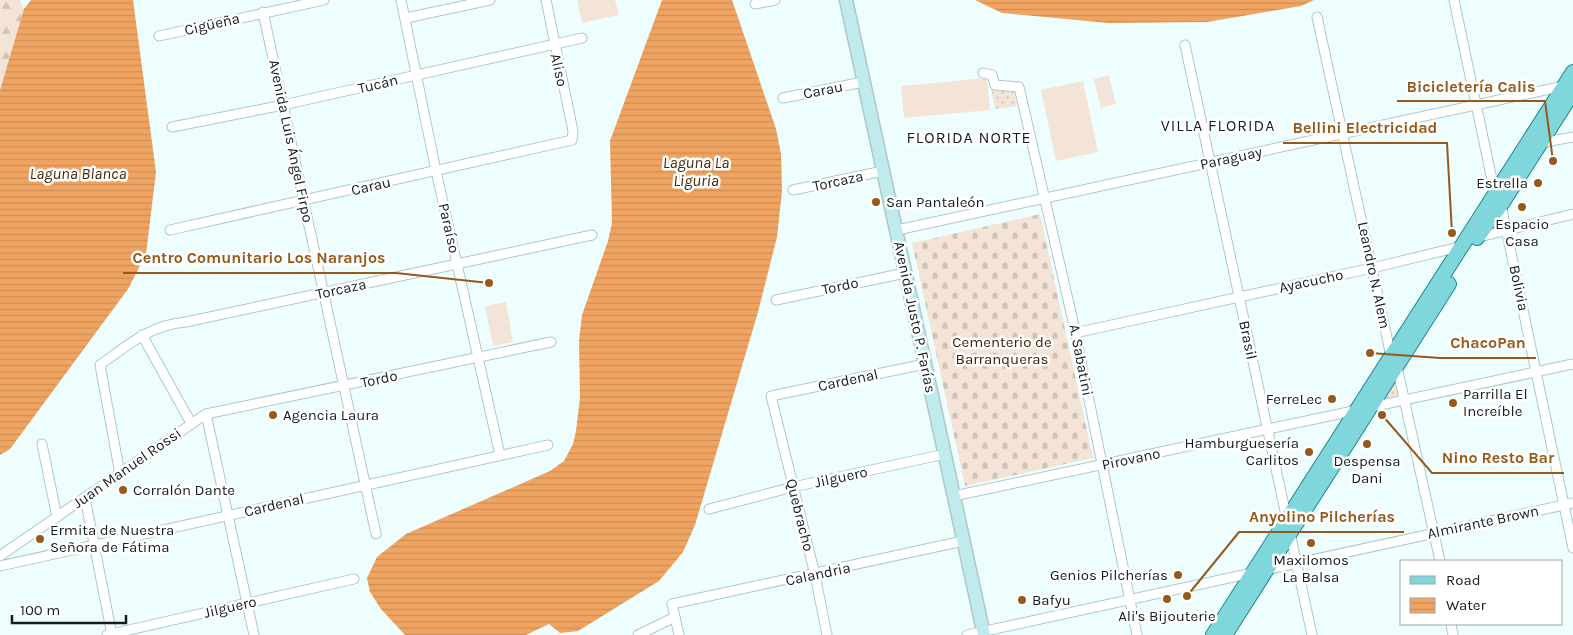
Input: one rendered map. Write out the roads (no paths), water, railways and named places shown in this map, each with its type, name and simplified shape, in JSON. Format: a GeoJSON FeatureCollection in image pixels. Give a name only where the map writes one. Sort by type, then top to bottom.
{"type":"FeatureCollection","features":[{"type":"Feature","properties":{"kind":"main road"},"geometry":{"type":"LineString","coordinates":[[1288,526],[1371,407],[1394,362],[1462,246],[1540,143],[1569,89],[1573,72]]}},
{"type":"Feature","properties":{"kind":"main road"},"geometry":{"type":"LineString","coordinates":[[1213,635],[1259,571],[1288,526],[1357,410],[1394,362],[1478,238],[1498,200],[1569,89]]}},
{"type":"Feature","properties":{"kind":"main road"},"geometry":{"type":"LineString","coordinates":[[1225,635],[1259,571]]}},
{"type":"Feature","properties":{"kind":"street","name":"Cigüeña"},"geometry":{"type":"LineString","coordinates":[[159,36],[301,2],[324,0]]}},
{"type":"Feature","properties":{"kind":"street","name":"Paraíso"},"geometry":{"type":"LineString","coordinates":[[401,0],[436,171],[500,455]]}},
{"type":"Feature","properties":{"kind":"street"},"geometry":{"type":"LineString","coordinates":[[406,18],[490,0]]}},
{"type":"Feature","properties":{"kind":"street","name":"Aliso"},"geometry":{"type":"LineString","coordinates":[[546,0],[573,131],[572,140]]}},
{"type":"Feature","properties":{"kind":"street"},"geometry":{"type":"LineString","coordinates":[[755,4],[775,0]]}},
{"type":"Feature","properties":{"kind":"street","name":"Avenida Justo P. Farías"},"geometry":{"type":"LineString","coordinates":[[846,0],[984,633]]}},
{"type":"Feature","properties":{"kind":"street","name":"Bolivia"},"geometry":{"type":"LineString","coordinates":[[1454,0],[1476,105],[1568,504],[1573,548]]}},
{"type":"Feature","properties":{"kind":"street","name":"Avenida Luis Ángel Firpo"},"geometry":{"type":"LineString","coordinates":[[263,12],[342,387],[376,534]]}},
{"type":"Feature","properties":{"kind":"street","name":"Leandro N. Alem"},"geometry":{"type":"LineString","coordinates":[[1317,17],[1372,268],[1440,560]]}},
{"type":"Feature","properties":{"kind":"street","name":"Tucán"},"geometry":{"type":"LineString","coordinates":[[172,127],[283,105],[582,38]]}},
{"type":"Feature","properties":{"kind":"street","name":"Brasil"},"geometry":{"type":"LineString","coordinates":[[1185,44],[1312,635]]}},
{"type":"Feature","properties":{"kind":"street","name":"A. Sabatini"},"geometry":{"type":"LineString","coordinates":[[983,73],[992,74],[995,85],[1019,86],[1075,333],[1137,635]]}},
{"type":"Feature","properties":{"kind":"street","name":"Carau"},"geometry":{"type":"LineString","coordinates":[[783,98],[864,82]]}},
{"type":"Feature","properties":{"kind":"street","name":"Paraguay"},"geometry":{"type":"LineString","coordinates":[[897,230],[1476,105],[1569,89]]}},
{"type":"Feature","properties":{"kind":"street"},"geometry":{"type":"LineString","coordinates":[[1540,143],[1573,137]]}},
{"type":"Feature","properties":{"kind":"street","name":"Carau"},"geometry":{"type":"LineString","coordinates":[[170,230],[572,140]]}},
{"type":"Feature","properties":{"kind":"street","name":"Torcaza"},"geometry":{"type":"LineString","coordinates":[[793,190],[883,171]]}},
{"type":"Feature","properties":{"kind":"street","name":"Ayacucho"},"geometry":{"type":"LineString","coordinates":[[1075,333],[1372,268],[1462,246],[1478,238],[1506,229],[1573,214]]}},
{"type":"Feature","properties":{"kind":"street","name":"Torcaza"},"geometry":{"type":"LineString","coordinates":[[120,474],[100,365],[142,335],[167,323],[186,322],[592,235]]}},
{"type":"Feature","properties":{"kind":"street","name":"Tordo"},"geometry":{"type":"LineString","coordinates":[[776,300],[905,273]]}},
{"type":"Feature","properties":{"kind":"street"},"geometry":{"type":"LineString","coordinates":[[142,335],[191,423]]}},
{"type":"Feature","properties":{"kind":"street","name":"Tordo"},"geometry":{"type":"LineString","coordinates":[[206,414],[552,342]]}},
{"type":"Feature","properties":{"kind":"street","name":"Cardenal"},"geometry":{"type":"LineString","coordinates":[[771,396],[925,364]]}},
{"type":"Feature","properties":{"kind":"street","name":"Pirovano"},"geometry":{"type":"LineString","coordinates":[[954,496],[1573,364]]}},
{"type":"Feature","properties":{"kind":"street","name":"Quebracho"},"geometry":{"type":"LineString","coordinates":[[771,396],[815,575],[827,635]]}},
{"type":"Feature","properties":{"kind":"street"},"geometry":{"type":"LineString","coordinates":[[206,414],[254,635]]}},
{"type":"Feature","properties":{"kind":"street","name":"Juan Manuel Rossi"},"geometry":{"type":"LineString","coordinates":[[0,556],[206,414]]}},
{"type":"Feature","properties":{"kind":"street"},"geometry":{"type":"LineString","coordinates":[[42,444],[58,517]]}},
{"type":"Feature","properties":{"kind":"street","name":"Cardenal"},"geometry":{"type":"LineString","coordinates":[[0,566],[548,445]]}},
{"type":"Feature","properties":{"kind":"street","name":"Jilguero"},"geometry":{"type":"LineString","coordinates":[[709,509],[793,487],[944,454]]}},
{"type":"Feature","properties":{"kind":"street"},"geometry":{"type":"LineString","coordinates":[[85,498],[95,544],[110,635]]}},
{"type":"Feature","properties":{"kind":"street","name":"Almirante Brown"},"geometry":{"type":"LineString","coordinates":[[967,635],[984,633],[1568,504]]}},
{"type":"Feature","properties":{"kind":"street","name":"Calandria"},"geometry":{"type":"LineString","coordinates":[[675,617],[672,604],[815,575],[964,541]]}},
{"type":"Feature","properties":{"kind":"street","name":"Jilguero"},"geometry":{"type":"LineString","coordinates":[[110,635],[354,578]]}},
{"type":"Feature","properties":{"kind":"street"},"geometry":{"type":"LineString","coordinates":[[638,635],[675,617],[679,635]]}},
{"type":"Feature","properties":{"kind":"water","name":"Laguna Blanca"},"geometry":{"type":"Polygon","coordinates":[[[31,0],[133,0],[156,172],[146,254],[128,289],[10,449],[0,455],[0,90],[24,9],[31,0]]]}},
{"type":"Feature","properties":{"kind":"water","name":"Laguna La Liguria"},"geometry":{"type":"Polygon","coordinates":[[[662,0],[732,0],[776,129],[781,154],[782,191],[777,237],[758,312],[695,525],[683,552],[659,581],[578,631],[560,633],[549,624],[526,635],[405,635],[381,609],[370,592],[367,578],[377,557],[406,534],[550,471],[564,461],[573,444],[580,398],[579,341],[582,315],[608,241],[612,223],[610,141],[662,0]]]}},
{"type":"Feature","properties":{"kind":"water"},"geometry":{"type":"Polygon","coordinates":[[[975,0],[1314,0],[1301,6],[1207,22],[1108,23],[1002,13],[975,0]]]}},
{"type":"Feature","properties":{"kind":"place","name":"Bicicletería Calis"},"geometry":{"type":"Point","coordinates":[1553,161]}},
{"type":"Feature","properties":{"kind":"place","name":"Estrella"},"geometry":{"type":"Point","coordinates":[1538,183]}},
{"type":"Feature","properties":{"kind":"place","name":"San Pantaleón"},"geometry":{"type":"Point","coordinates":[876,202]}},
{"type":"Feature","properties":{"kind":"place","name":"Espacio Casa"},"geometry":{"type":"Point","coordinates":[1522,207]}},
{"type":"Feature","properties":{"kind":"place","name":"Bellini Electricidad"},"geometry":{"type":"Point","coordinates":[1452,233]}},
{"type":"Feature","properties":{"kind":"place","name":"Centro Comunitario Los Naranjos"},"geometry":{"type":"Point","coordinates":[489,283]}},
{"type":"Feature","properties":{"kind":"place","name":"ChacoPan"},"geometry":{"type":"Point","coordinates":[1370,353]}},
{"type":"Feature","properties":{"kind":"place","name":"FerreLec"},"geometry":{"type":"Point","coordinates":[1332,399]}},
{"type":"Feature","properties":{"kind":"place","name":"Parrilla El Increíble"},"geometry":{"type":"Point","coordinates":[1453,403]}},
{"type":"Feature","properties":{"kind":"place","name":"Agencia Laura"},"geometry":{"type":"Point","coordinates":[273,415]}},
{"type":"Feature","properties":{"kind":"place","name":"Nino Resto Bar"},"geometry":{"type":"Point","coordinates":[1382,415]}},
{"type":"Feature","properties":{"kind":"place","name":"Despensa Dani"},"geometry":{"type":"Point","coordinates":[1367,444]}},
{"type":"Feature","properties":{"kind":"place","name":"Hamburguesería Carlitos"},"geometry":{"type":"Point","coordinates":[1309,452]}},
{"type":"Feature","properties":{"kind":"place","name":"Corralón Dante"},"geometry":{"type":"Point","coordinates":[123,490]}},
{"type":"Feature","properties":{"kind":"place","name":"Ermita de Nuestra Señora de Fátima"},"geometry":{"type":"Point","coordinates":[40,539]}},
{"type":"Feature","properties":{"kind":"place","name":"Maxilomos La Balsa"},"geometry":{"type":"Point","coordinates":[1311,543]}},
{"type":"Feature","properties":{"kind":"place","name":"Genios Pilcherías"},"geometry":{"type":"Point","coordinates":[1178,575]}},
{"type":"Feature","properties":{"kind":"place","name":"Anyolino Pilcherías"},"geometry":{"type":"Point","coordinates":[1187,596]}},
{"type":"Feature","properties":{"kind":"place","name":"Ali's Bijouterie"},"geometry":{"type":"Point","coordinates":[1167,599]}},
{"type":"Feature","properties":{"kind":"place","name":"Bafyu"},"geometry":{"type":"Point","coordinates":[1022,600]}},
{"type":"Feature","properties":{"kind":"district","name":"VILLA FLORIDA"},"geometry":{"type":"Point","coordinates":[1218,125]}},
{"type":"Feature","properties":{"kind":"district","name":"FLORIDA NORTE"},"geometry":{"type":"Point","coordinates":[969,137]}},
{"type":"Feature","properties":{"kind":"park label","name":"Cementerio de Barranqueras"},"geometry":{"type":"Point","coordinates":[1002,350]}}]}
